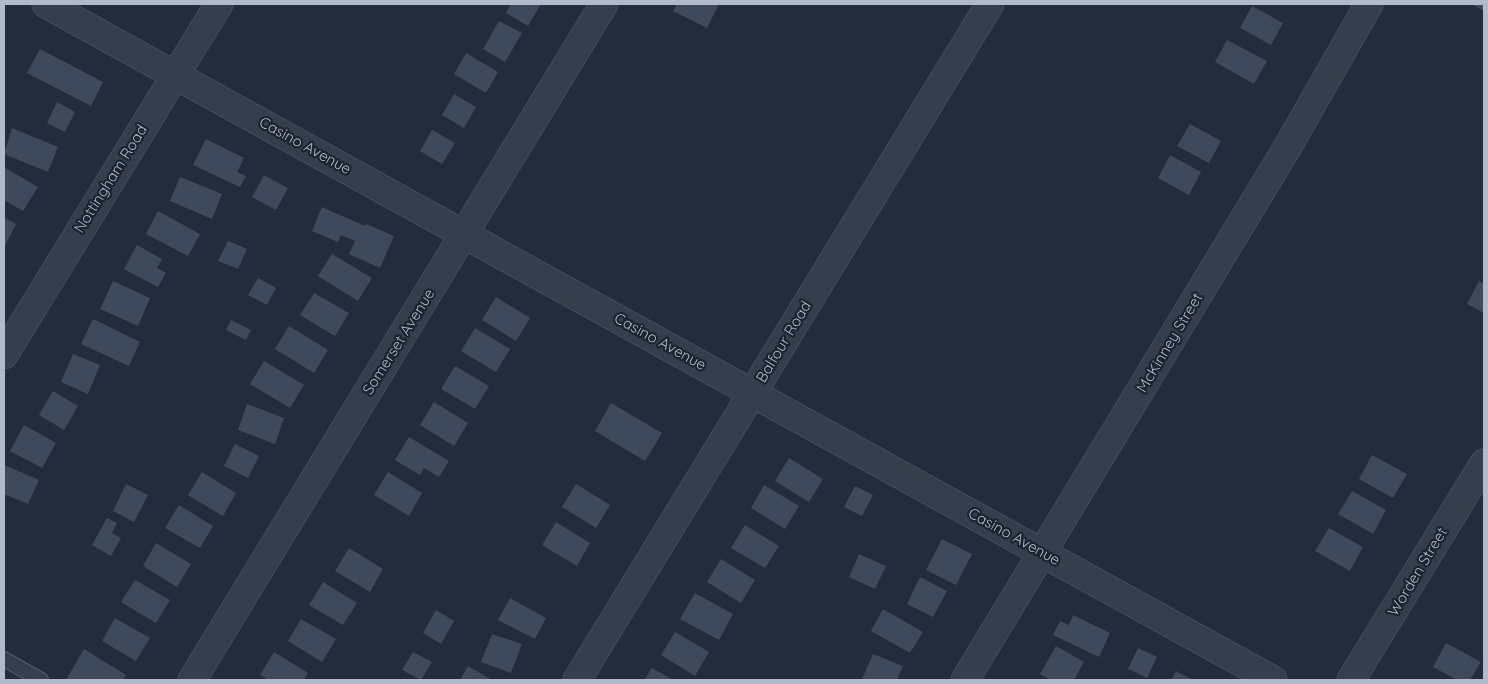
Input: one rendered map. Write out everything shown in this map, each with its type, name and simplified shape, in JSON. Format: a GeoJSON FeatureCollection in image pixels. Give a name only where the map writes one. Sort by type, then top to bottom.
{"type":"FeatureCollection","features":[{"type":"Feature","properties":{"kind":"street","name":"Casino Avenue"},"geometry":{"type":"LineString","coordinates":[[46,4],[1273,680]]}},
{"type":"Feature","properties":{"kind":"street","name":"Nottingham Road"},"geometry":{"type":"LineString","coordinates":[[4,354],[219,4]]}},
{"type":"Feature","properties":{"kind":"street","name":"Somerset Avenue"},"geometry":{"type":"LineString","coordinates":[[192,680],[604,4]]}},
{"type":"Feature","properties":{"kind":"street","name":"Balfour Road"},"geometry":{"type":"LineString","coordinates":[[577,680],[990,4]]}},
{"type":"Feature","properties":{"kind":"street","name":"McKinney Street"},"geometry":{"type":"LineString","coordinates":[[965,680],[1287,148],[1369,4]]}},
{"type":"Feature","properties":{"kind":"street","name":"Worden Street"},"geometry":{"type":"LineString","coordinates":[[1351,680],[1484,463]]}},
{"type":"Feature","properties":{"kind":"lane"},"geometry":{"type":"LineString","coordinates":[[4,659],[42,680]]}},
{"type":"Feature","properties":{"kind":"building"},"geometry":{"type":"Polygon","coordinates":[[[511,4],[541,4],[528,26],[506,13],[511,4]]]}},
{"type":"Feature","properties":{"kind":"building"},"geometry":{"type":"Polygon","coordinates":[[[677,4],[719,4],[707,28],[673,11],[677,4]]]}},
{"type":"Feature","properties":{"kind":"building"},"geometry":{"type":"Polygon","coordinates":[[[1471,4],[1484,4],[1484,11],[1471,4]]]}},
{"type":"Feature","properties":{"kind":"building"},"geometry":{"type":"Polygon","coordinates":[[[1252,6],[1283,23],[1271,45],[1240,28],[1252,6]]]}},
{"type":"Feature","properties":{"kind":"building"},"geometry":{"type":"Polygon","coordinates":[[[499,21],[522,33],[505,62],[483,49],[499,21]]]}},
{"type":"Feature","properties":{"kind":"building"},"geometry":{"type":"Polygon","coordinates":[[[1227,40],[1267,61],[1254,84],[1215,62],[1227,40]]]}},
{"type":"Feature","properties":{"kind":"building"},"geometry":{"type":"Polygon","coordinates":[[[40,49],[103,82],[91,106],[27,73],[40,49]]]}},
{"type":"Feature","properties":{"kind":"building"},"geometry":{"type":"Polygon","coordinates":[[[466,53],[498,72],[486,93],[454,74],[466,53]]]}},
{"type":"Feature","properties":{"kind":"building"},"geometry":{"type":"Polygon","coordinates":[[[454,94],[476,107],[464,128],[442,115],[454,94]]]}},
{"type":"Feature","properties":{"kind":"building"},"geometry":{"type":"Polygon","coordinates":[[[57,102],[75,112],[65,132],[47,123],[57,102]]]}},
{"type":"Feature","properties":{"kind":"building"},"geometry":{"type":"Polygon","coordinates":[[[1190,124],[1221,141],[1209,163],[1177,146],[1190,124]]]}},
{"type":"Feature","properties":{"kind":"building"},"geometry":{"type":"Polygon","coordinates":[[[12,128],[58,147],[48,172],[4,154],[12,128]]]}},
{"type":"Feature","properties":{"kind":"building"},"geometry":{"type":"Polygon","coordinates":[[[432,130],[455,143],[442,164],[420,151],[432,130]]]}},
{"type":"Feature","properties":{"kind":"building"},"geometry":{"type":"Polygon","coordinates":[[[206,139],[244,158],[237,172],[246,176],[240,187],[193,165],[206,139]]]}},
{"type":"Feature","properties":{"kind":"building"},"geometry":{"type":"Polygon","coordinates":[[[1170,155],[1201,172],[1189,195],[1158,178],[1170,155]]]}},
{"type":"Feature","properties":{"kind":"building"},"geometry":{"type":"Polygon","coordinates":[[[4,167],[38,187],[23,211],[4,200],[4,167]]]}},
{"type":"Feature","properties":{"kind":"building"},"geometry":{"type":"Polygon","coordinates":[[[264,175],[288,188],[276,210],[252,197],[264,175]]]}},
{"type":"Feature","properties":{"kind":"building"},"geometry":{"type":"Polygon","coordinates":[[[180,177],[222,194],[212,219],[170,201],[180,177]]]}},
{"type":"Feature","properties":{"kind":"building"},"geometry":{"type":"Polygon","coordinates":[[[322,207],[365,226],[366,224],[394,236],[380,268],[349,254],[355,241],[341,235],[338,242],[312,231],[322,207]]]}},
{"type":"Feature","properties":{"kind":"building"},"geometry":{"type":"Polygon","coordinates":[[[158,211],[200,234],[188,256],[146,234],[158,211]]]}},
{"type":"Feature","properties":{"kind":"building"},"geometry":{"type":"Polygon","coordinates":[[[4,217],[16,224],[4,248],[4,217]]]}},
{"type":"Feature","properties":{"kind":"building"},"geometry":{"type":"Polygon","coordinates":[[[228,241],[247,249],[238,269],[218,261],[228,241]]]}},
{"type":"Feature","properties":{"kind":"building"},"geometry":{"type":"Polygon","coordinates":[[[137,245],[162,259],[157,268],[166,273],[158,287],[124,269],[137,245]]]}},
{"type":"Feature","properties":{"kind":"building"},"geometry":{"type":"Polygon","coordinates":[[[332,254],[372,278],[358,301],[318,276],[332,254]]]}},
{"type":"Feature","properties":{"kind":"building"},"geometry":{"type":"Polygon","coordinates":[[[258,278],[276,288],[267,305],[248,295],[258,278]]]}},
{"type":"Feature","properties":{"kind":"building"},"geometry":{"type":"Polygon","coordinates":[[[113,281],[150,298],[138,326],[100,309],[113,281]]]}},
{"type":"Feature","properties":{"kind":"building"},"geometry":{"type":"Polygon","coordinates":[[[1479,281],[1484,284],[1484,313],[1467,304],[1479,281]]]}},
{"type":"Feature","properties":{"kind":"building"},"geometry":{"type":"Polygon","coordinates":[[[314,293],[349,313],[335,336],[300,315],[314,293]]]}},
{"type":"Feature","properties":{"kind":"building"},"geometry":{"type":"Polygon","coordinates":[[[496,297],[530,318],[516,341],[482,320],[496,297]]]}},
{"type":"Feature","properties":{"kind":"building"},"geometry":{"type":"Polygon","coordinates":[[[93,319],[140,342],[129,366],[81,344],[93,319]]]}},
{"type":"Feature","properties":{"kind":"building"},"geometry":{"type":"Polygon","coordinates":[[[231,320],[251,330],[246,340],[226,330],[231,320]]]}},
{"type":"Feature","properties":{"kind":"building"},"geometry":{"type":"Polygon","coordinates":[[[289,326],[328,350],[314,373],[275,349],[289,326]]]}},
{"type":"Feature","properties":{"kind":"building"},"geometry":{"type":"Polygon","coordinates":[[[475,328],[510,349],[496,372],[461,351],[475,328]]]}},
{"type":"Feature","properties":{"kind":"building"},"geometry":{"type":"Polygon","coordinates":[[[73,354],[100,365],[88,394],[61,382],[73,354]]]}},
{"type":"Feature","properties":{"kind":"building"},"geometry":{"type":"Polygon","coordinates":[[[264,361],[304,385],[290,408],[250,384],[264,361]]]}},
{"type":"Feature","properties":{"kind":"building"},"geometry":{"type":"Polygon","coordinates":[[[455,366],[489,386],[475,409],[441,389],[455,366]]]}},
{"type":"Feature","properties":{"kind":"building"},"geometry":{"type":"Polygon","coordinates":[[[53,391],[78,406],[64,430],[39,415],[53,391]]]}},
{"type":"Feature","properties":{"kind":"building"},"geometry":{"type":"Polygon","coordinates":[[[434,402],[468,423],[454,446],[420,425],[434,402]]]}},
{"type":"Feature","properties":{"kind":"building"},"geometry":{"type":"Polygon","coordinates":[[[611,403],[662,433],[645,461],[595,431],[611,403]]]}},
{"type":"Feature","properties":{"kind":"building"},"geometry":{"type":"Polygon","coordinates":[[[247,404],[284,418],[275,444],[238,430],[247,404]]]}},
{"type":"Feature","properties":{"kind":"building"},"geometry":{"type":"Polygon","coordinates":[[[24,425],[56,443],[42,468],[10,451],[24,425]]]}},
{"type":"Feature","properties":{"kind":"building"},"geometry":{"type":"Polygon","coordinates":[[[409,437],[449,461],[439,477],[424,468],[420,475],[395,460],[409,437]]]}},
{"type":"Feature","properties":{"kind":"building"},"geometry":{"type":"Polygon","coordinates":[[[235,444],[259,456],[248,478],[224,466],[235,444]]]}},
{"type":"Feature","properties":{"kind":"building"},"geometry":{"type":"Polygon","coordinates":[[[1372,455],[1407,474],[1393,498],[1359,479],[1372,455]]]}},
{"type":"Feature","properties":{"kind":"building"},"geometry":{"type":"Polygon","coordinates":[[[789,458],[823,479],[809,502],[775,481],[789,458]]]}},
{"type":"Feature","properties":{"kind":"building"},"geometry":{"type":"Polygon","coordinates":[[[4,465],[39,480],[28,504],[4,494],[4,465]]]}},
{"type":"Feature","properties":{"kind":"building"},"geometry":{"type":"Polygon","coordinates":[[[202,472],[236,493],[223,516],[188,495],[202,472]]]}},
{"type":"Feature","properties":{"kind":"building"},"geometry":{"type":"Polygon","coordinates":[[[388,472],[422,493],[409,516],[374,495],[388,472]]]}},
{"type":"Feature","properties":{"kind":"building"},"geometry":{"type":"Polygon","coordinates":[[[126,484],[148,495],[134,522],[113,511],[126,484]]]}},
{"type":"Feature","properties":{"kind":"building"},"geometry":{"type":"Polygon","coordinates":[[[576,484],[610,505],[596,528],[562,507],[576,484]]]}},
{"type":"Feature","properties":{"kind":"building"},"geometry":{"type":"Polygon","coordinates":[[[764,485],[799,506],[785,529],[751,508],[764,485]]]}},
{"type":"Feature","properties":{"kind":"building"},"geometry":{"type":"Polygon","coordinates":[[[855,486],[873,495],[862,516],[844,507],[855,486]]]}},
{"type":"Feature","properties":{"kind":"building"},"geometry":{"type":"Polygon","coordinates":[[[1352,491],[1386,510],[1373,534],[1338,514],[1352,491]]]}},
{"type":"Feature","properties":{"kind":"building"},"geometry":{"type":"Polygon","coordinates":[[[179,505],[213,526],[200,548],[165,528],[179,505]]]}},
{"type":"Feature","properties":{"kind":"building"},"geometry":{"type":"Polygon","coordinates":[[[107,518],[117,523],[112,533],[121,538],[111,556],[92,545],[107,518]]]}},
{"type":"Feature","properties":{"kind":"building"},"geometry":{"type":"Polygon","coordinates":[[[556,522],[590,543],[577,566],[542,545],[556,522]]]}},
{"type":"Feature","properties":{"kind":"building"},"geometry":{"type":"Polygon","coordinates":[[[745,525],[779,546],[765,568],[731,548],[745,525]]]}},
{"type":"Feature","properties":{"kind":"building"},"geometry":{"type":"Polygon","coordinates":[[[1329,528],[1363,547],[1350,571],[1315,551],[1329,528]]]}},
{"type":"Feature","properties":{"kind":"building"},"geometry":{"type":"Polygon","coordinates":[[[942,539],[972,554],[956,585],[926,570],[942,539]]]}},
{"type":"Feature","properties":{"kind":"building"},"geometry":{"type":"Polygon","coordinates":[[[156,543],[191,564],[177,587],[143,566],[156,543]]]}},
{"type":"Feature","properties":{"kind":"building"},"geometry":{"type":"Polygon","coordinates":[[[349,548],[383,569],[370,592],[335,571],[349,548]]]}},
{"type":"Feature","properties":{"kind":"building"},"geometry":{"type":"Polygon","coordinates":[[[859,554],[886,566],[875,589],[849,577],[859,554]]]}},
{"type":"Feature","properties":{"kind":"building"},"geometry":{"type":"Polygon","coordinates":[[[721,559],[755,580],[741,603],[707,582],[721,559]]]}},
{"type":"Feature","properties":{"kind":"building"},"geometry":{"type":"Polygon","coordinates":[[[920,577],[947,591],[933,617],[907,604],[920,577]]]}},
{"type":"Feature","properties":{"kind":"building"},"geometry":{"type":"Polygon","coordinates":[[[135,580],[170,600],[156,623],[121,602],[135,580]]]}},
{"type":"Feature","properties":{"kind":"building"},"geometry":{"type":"Polygon","coordinates":[[[323,582],[357,603],[343,625],[309,605],[323,582]]]}},
{"type":"Feature","properties":{"kind":"building"},"geometry":{"type":"Polygon","coordinates":[[[695,593],[733,614],[719,640],[680,619],[695,593]]]}},
{"type":"Feature","properties":{"kind":"building"},"geometry":{"type":"Polygon","coordinates":[[[510,598],[546,618],[535,639],[498,620],[510,598]]]}},
{"type":"Feature","properties":{"kind":"building"},"geometry":{"type":"Polygon","coordinates":[[[883,609],[923,632],[910,653],[871,631],[883,609]]]}},
{"type":"Feature","properties":{"kind":"building"},"geometry":{"type":"Polygon","coordinates":[[[436,610],[454,621],[441,644],[423,633],[436,610]]]}},
{"type":"Feature","properties":{"kind":"building"},"geometry":{"type":"Polygon","coordinates":[[[1073,615],[1110,633],[1099,657],[1053,635],[1060,621],[1069,625],[1073,615]]]}},
{"type":"Feature","properties":{"kind":"building"},"geometry":{"type":"Polygon","coordinates":[[[115,618],[150,638],[136,661],[102,641],[115,618]]]}},
{"type":"Feature","properties":{"kind":"building"},"geometry":{"type":"Polygon","coordinates":[[[301,619],[336,639],[322,662],[288,641],[301,619]]]}},
{"type":"Feature","properties":{"kind":"building"},"geometry":{"type":"Polygon","coordinates":[[[675,632],[709,652],[695,676],[661,655],[675,632]]]}},
{"type":"Feature","properties":{"kind":"building"},"geometry":{"type":"Polygon","coordinates":[[[492,634],[522,644],[511,673],[481,662],[492,634]]]}},
{"type":"Feature","properties":{"kind":"building"},"geometry":{"type":"Polygon","coordinates":[[[1446,643],[1481,662],[1470,680],[1457,680],[1433,667],[1446,643]]]}},
{"type":"Feature","properties":{"kind":"building"},"geometry":{"type":"Polygon","coordinates":[[[1056,646],[1084,662],[1074,680],[1051,680],[1040,674],[1056,646]]]}},
{"type":"Feature","properties":{"kind":"building"},"geometry":{"type":"Polygon","coordinates":[[[1138,648],[1157,657],[1147,678],[1128,669],[1138,648]]]}},
{"type":"Feature","properties":{"kind":"building"},"geometry":{"type":"Polygon","coordinates":[[[84,649],[126,675],[123,680],[70,680],[67,678],[84,649]]]}},
{"type":"Feature","properties":{"kind":"building"},"geometry":{"type":"Polygon","coordinates":[[[274,652],[308,673],[304,680],[269,680],[260,675],[274,652]]]}},
{"type":"Feature","properties":{"kind":"building"},"geometry":{"type":"Polygon","coordinates":[[[413,652],[432,662],[421,680],[402,670],[413,652]]]}},
{"type":"Feature","properties":{"kind":"building"},"geometry":{"type":"Polygon","coordinates":[[[873,654],[903,666],[897,680],[862,679],[873,654]]]}},
{"type":"Feature","properties":{"kind":"building"},"geometry":{"type":"Polygon","coordinates":[[[468,666],[492,680],[460,680],[468,666]]]}},
{"type":"Feature","properties":{"kind":"building"},"geometry":{"type":"Polygon","coordinates":[[[652,668],[673,680],[644,680],[652,668]]]}},
{"type":"Feature","properties":{"kind":"building"},"geometry":{"type":"Polygon","coordinates":[[[1176,671],[1193,680],[1171,680],[1176,671]]]}}]}
